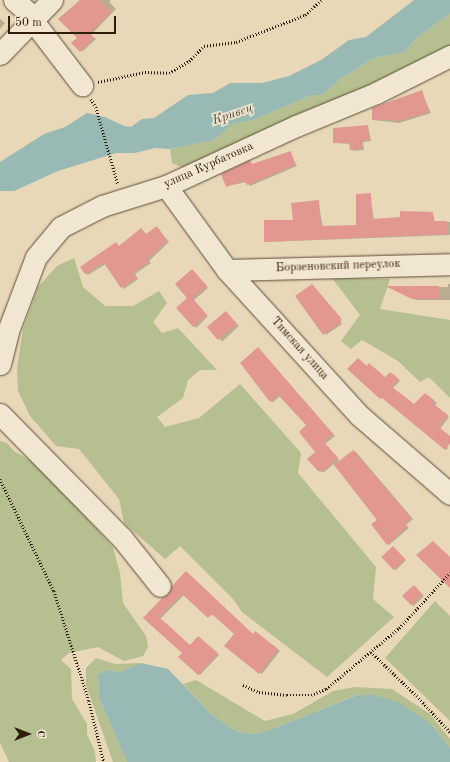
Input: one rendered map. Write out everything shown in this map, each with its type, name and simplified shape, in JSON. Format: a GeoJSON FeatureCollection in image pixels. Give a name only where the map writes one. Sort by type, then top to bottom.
{"type":"FeatureCollection","features":[{"type":"Feature","properties":{"kind":"street"},"geometry":{"type":"LineString","coordinates":[[14,0],[34,19],[82,85]]}},
{"type":"Feature","properties":{"kind":"street"},"geometry":{"type":"LineString","coordinates":[[0,54],[52,0]]}},
{"type":"Feature","properties":{"kind":"street","name":"улица Курбатовка"},"geometry":{"type":"LineString","coordinates":[[0,364],[8,332],[36,257],[61,227],[102,206],[166,186],[296,126],[376,93],[450,56]]}},
{"type":"Feature","properties":{"kind":"street","name":"Тимская улица"},"geometry":{"type":"LineString","coordinates":[[166,186],[227,270],[360,416],[450,494]]}},
{"type":"Feature","properties":{"kind":"street","name":"Борзеновский переулок"},"geometry":{"type":"LineString","coordinates":[[227,270],[450,264]]}},
{"type":"Feature","properties":{"kind":"street"},"geometry":{"type":"LineString","coordinates":[[0,414],[122,538],[160,586]]}},
{"type":"Feature","properties":{"kind":"path"},"geometry":{"type":"LineString","coordinates":[[82,85],[145,72],[169,73],[188,61],[204,46],[243,40],[305,15],[321,0]]}},
{"type":"Feature","properties":{"kind":"path"},"geometry":{"type":"LineString","coordinates":[[96,107],[115,172]]}},
{"type":"Feature","properties":{"kind":"path"},"geometry":{"type":"LineString","coordinates":[[0,479],[54,591],[89,701],[104,762]]}},
{"type":"Feature","properties":{"kind":"path"},"geometry":{"type":"LineString","coordinates":[[242,685],[259,692],[311,695],[326,689],[400,628],[450,574]]}},
{"type":"Feature","properties":{"kind":"path"},"geometry":{"type":"LineString","coordinates":[[371,652],[419,698],[450,732]]}},
{"type":"Feature","properties":{"kind":"green space"},"geometry":{"type":"Polygon","coordinates":[[[450,14],[450,46],[441,52],[186,169],[172,163],[170,149],[214,140],[231,124],[253,120],[312,95],[322,95],[339,80],[374,58],[405,52],[415,39],[450,14]]]}},
{"type":"Feature","properties":{"kind":"green space"},"geometry":{"type":"Polygon","coordinates":[[[74,258],[83,287],[105,306],[133,306],[159,291],[167,303],[153,322],[162,333],[178,328],[217,370],[200,370],[188,380],[183,398],[157,417],[165,427],[199,418],[240,384],[301,453],[298,473],[376,567],[373,599],[394,617],[327,677],[242,612],[233,599],[180,546],[165,559],[124,523],[119,499],[79,449],[56,446],[30,416],[18,391],[17,368],[23,329],[38,287],[57,266],[74,258]]]}},
{"type":"Feature","properties":{"kind":"green space"},"geometry":{"type":"Polygon","coordinates":[[[332,278],[390,279],[380,309],[450,320],[450,398],[429,377],[420,382],[398,361],[362,340],[351,349],[341,341],[360,315],[332,278]]]}},
{"type":"Feature","properties":{"kind":"green space"},"geometry":{"type":"Polygon","coordinates":[[[0,441],[7,443],[14,451],[40,466],[113,547],[120,573],[123,603],[146,636],[148,647],[143,656],[124,661],[98,647],[69,653],[61,660],[71,669],[72,699],[87,724],[87,734],[95,752],[96,762],[9,762],[0,743],[0,441]]]}},
{"type":"Feature","properties":{"kind":"green space"},"geometry":{"type":"Polygon","coordinates":[[[435,601],[450,616],[450,721],[385,658],[435,601]]]}},
{"type":"Feature","properties":{"kind":"green space"},"geometry":{"type":"Polygon","coordinates":[[[96,658],[115,664],[141,663],[120,672],[108,670],[98,674],[99,698],[127,762],[113,762],[86,685],[86,668],[96,658]]]}},
{"type":"Feature","properties":{"kind":"green space"},"geometry":{"type":"Polygon","coordinates":[[[196,680],[265,721],[293,714],[333,691],[355,687],[392,689],[430,714],[450,739],[450,748],[431,724],[356,695],[267,731],[252,734],[236,731],[212,715],[183,684],[196,680]]]}},
{"type":"Feature","properties":{"kind":"water","name":"Кривец"},"geometry":{"type":"Polygon","coordinates":[[[414,0],[450,0],[450,14],[415,39],[405,52],[374,58],[339,80],[322,95],[312,95],[253,120],[232,124],[214,140],[170,149],[155,148],[135,153],[116,153],[58,171],[14,191],[0,191],[0,162],[44,134],[65,127],[87,113],[105,117],[124,126],[131,127],[142,119],[154,118],[188,95],[213,93],[230,83],[262,83],[289,76],[321,60],[349,40],[366,37],[414,0]]]}},
{"type":"Feature","properties":{"kind":"water"},"geometry":{"type":"Polygon","coordinates":[[[141,663],[168,669],[212,715],[236,731],[252,734],[267,731],[357,695],[373,695],[398,702],[431,724],[450,748],[450,762],[127,762],[99,698],[98,674],[108,670],[120,672],[141,663]]]}},
{"type":"Feature","properties":{"kind":"building"},"geometry":{"type":"Polygon","coordinates":[[[80,0],[99,0],[111,12],[90,33],[94,38],[80,52],[71,43],[77,38],[58,19],[80,0]]]}},
{"type":"Feature","properties":{"kind":"building"},"geometry":{"type":"Polygon","coordinates":[[[422,90],[429,112],[396,122],[395,120],[372,120],[372,108],[422,90]]]}},
{"type":"Feature","properties":{"kind":"building"},"geometry":{"type":"Polygon","coordinates":[[[368,125],[369,140],[361,141],[362,149],[350,150],[349,143],[333,143],[333,128],[368,125]]]}},
{"type":"Feature","properties":{"kind":"building"},"geometry":{"type":"Polygon","coordinates":[[[291,151],[295,165],[247,185],[245,181],[226,187],[221,174],[250,160],[252,164],[291,151]]]}},
{"type":"Feature","properties":{"kind":"building"},"geometry":{"type":"Polygon","coordinates":[[[371,193],[372,219],[400,217],[400,211],[433,212],[433,221],[447,221],[447,234],[264,242],[264,220],[293,220],[291,203],[319,200],[321,226],[356,225],[356,194],[371,193]]]}},
{"type":"Feature","properties":{"kind":"building"},"geometry":{"type":"Polygon","coordinates":[[[157,226],[167,241],[147,259],[149,262],[133,273],[137,278],[121,288],[104,263],[85,274],[80,267],[116,242],[119,246],[141,228],[146,234],[157,226]]]}},
{"type":"Feature","properties":{"kind":"building"},"geometry":{"type":"Polygon","coordinates":[[[192,269],[207,286],[192,298],[207,315],[193,327],[176,308],[187,298],[175,284],[192,269]]]}},
{"type":"Feature","properties":{"kind":"building"},"geometry":{"type":"Polygon","coordinates":[[[312,284],[341,318],[339,320],[341,323],[323,335],[295,296],[312,284]]]}},
{"type":"Feature","properties":{"kind":"building"},"geometry":{"type":"Polygon","coordinates":[[[385,286],[439,286],[439,299],[412,299],[385,286]]]}},
{"type":"Feature","properties":{"kind":"building"},"geometry":{"type":"Polygon","coordinates":[[[226,311],[237,324],[218,340],[207,327],[226,311]]]}},
{"type":"Feature","properties":{"kind":"building"},"geometry":{"type":"Polygon","coordinates":[[[258,347],[333,434],[324,442],[338,458],[322,472],[320,470],[318,471],[307,459],[315,452],[299,432],[306,425],[278,395],[270,402],[240,363],[258,347]]]}},
{"type":"Feature","properties":{"kind":"building"},"geometry":{"type":"Polygon","coordinates":[[[358,358],[367,366],[369,363],[385,377],[390,372],[399,379],[392,387],[414,404],[425,393],[435,401],[433,404],[448,415],[439,427],[450,436],[450,443],[445,450],[382,398],[380,399],[347,369],[358,358]]]}},
{"type":"Feature","properties":{"kind":"building"},"geometry":{"type":"Polygon","coordinates":[[[353,450],[411,518],[405,524],[407,526],[387,545],[371,524],[377,520],[334,465],[353,450]]]}},
{"type":"Feature","properties":{"kind":"building"},"geometry":{"type":"Polygon","coordinates":[[[433,541],[450,557],[450,588],[416,555],[433,541]]]}},
{"type":"Feature","properties":{"kind":"building"},"geometry":{"type":"Polygon","coordinates":[[[393,546],[405,559],[394,570],[381,557],[393,546]]]}},
{"type":"Feature","properties":{"kind":"building"},"geometry":{"type":"Polygon","coordinates":[[[186,571],[253,634],[255,631],[278,649],[259,674],[224,646],[234,634],[212,614],[208,618],[182,594],[159,617],[190,645],[198,636],[218,653],[198,675],[178,657],[182,653],[143,618],[162,598],[168,595],[172,586],[186,571]]]}},
{"type":"Feature","properties":{"kind":"building"},"geometry":{"type":"Polygon","coordinates":[[[414,585],[423,595],[411,605],[402,596],[414,585]]]}}]}
